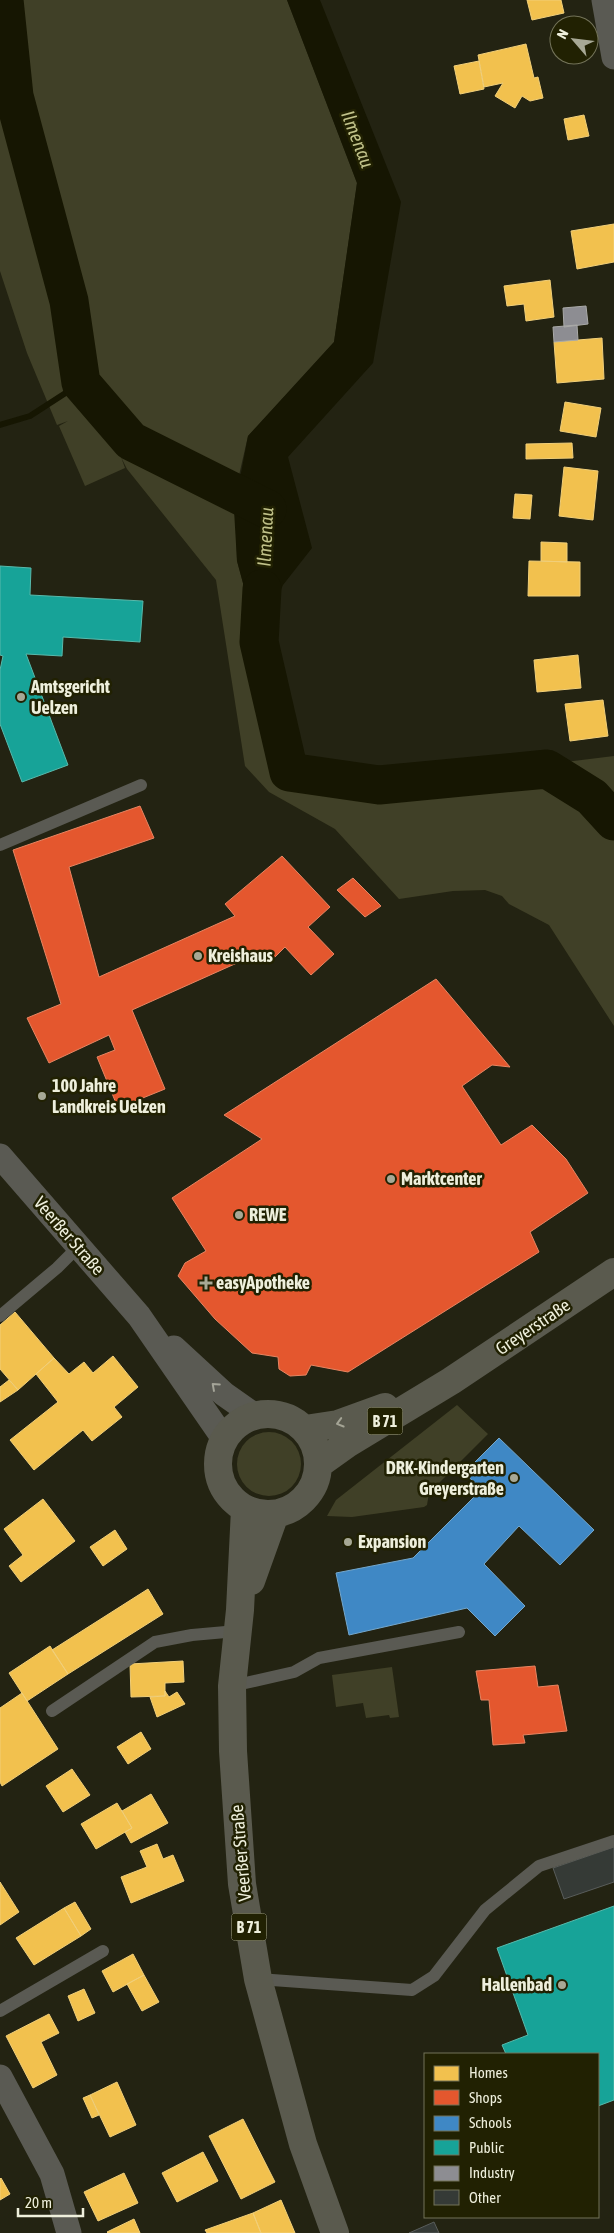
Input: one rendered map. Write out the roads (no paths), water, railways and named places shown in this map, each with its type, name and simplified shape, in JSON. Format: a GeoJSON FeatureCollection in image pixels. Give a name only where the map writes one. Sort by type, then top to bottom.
{"type":"FeatureCollection","features":[{"type":"Feature","properties":{"kind":"main road","name":"Greyerstraße"},"geometry":{"type":"LineString","coordinates":[[319,1464],[347,1444],[451,1381],[614,1272]]}},
{"type":"Feature","properties":{"kind":"main road","name":"Greyerstraße"},"geometry":{"type":"LineString","coordinates":[[305,1428],[338,1424],[451,1381]]}},
{"type":"Feature","properties":{"kind":"main road"},"geometry":{"type":"LineString","coordinates":[[268,1413],[294,1420],[305,1428],[317,1451],[319,1464],[317,1478],[311,1491],[301,1502],[289,1510],[275,1514],[259,1514],[245,1509],[234,1501],[225,1490],[220,1478],[219,1458],[224,1439],[237,1425],[254,1416],[268,1413]]}},
{"type":"Feature","properties":{"kind":"main road","name":"Veerßer Straße"},"geometry":{"type":"LineString","coordinates":[[245,1509],[239,1621],[232,1686],[232,1751],[242,1884],[258,1979],[303,2144],[335,2233]]}},
{"type":"Feature","properties":{"kind":"main road","name":"Veerßer Straße"},"geometry":{"type":"LineString","coordinates":[[239,1621],[275,1514]]}},
{"type":"Feature","properties":{"kind":"street"},"geometry":{"type":"LineString","coordinates":[[604,0],[614,57]]}},
{"type":"Feature","properties":{"kind":"street","name":"Veerßer Straße"},"geometry":{"type":"LineString","coordinates":[[0,1156],[139,1316],[224,1394],[254,1416]]}},
{"type":"Feature","properties":{"kind":"street","name":"Veerßer Straße"},"geometry":{"type":"LineString","coordinates":[[139,1316],[224,1439]]}},
{"type":"Feature","properties":{"kind":"street"},"geometry":{"type":"LineString","coordinates":[[0,2077],[52,2174],[69,2233]]}},
{"type":"Feature","properties":{"kind":"lane"},"geometry":{"type":"LineString","coordinates":[[0,845],[142,785]]}},
{"type":"Feature","properties":{"kind":"lane"},"geometry":{"type":"LineString","coordinates":[[0,1316],[57,1268],[78,1247]]}},
{"type":"Feature","properties":{"kind":"lane"},"geometry":{"type":"LineString","coordinates":[[52,1711],[154,1642],[192,1635],[239,1621]]}},
{"type":"Feature","properties":{"kind":"lane"},"geometry":{"type":"LineString","coordinates":[[232,1686],[294,1672],[319,1658],[459,1632]]}},
{"type":"Feature","properties":{"kind":"lane"},"geometry":{"type":"LineString","coordinates":[[258,1979],[412,1990],[434,1976],[485,1910],[539,1866],[614,1841]]}},
{"type":"Feature","properties":{"kind":"lane"},"geometry":{"type":"LineString","coordinates":[[0,2011],[103,1951]]}},
{"type":"Feature","properties":{"kind":"water"},"geometry":{"type":"Polygon","coordinates":[[[287,0],[320,0],[401,202],[373,363],[288,457],[312,548],[283,585],[259,642],[237,561],[234,510],[248,436],[334,342],[357,183],[287,0]]]}},
{"type":"Feature","properties":{"kind":"waterway"},"geometry":{"type":"LineString","coordinates":[[4,0],[14,96],[69,301],[81,383],[131,441],[267,509]]}},
{"type":"Feature","properties":{"kind":"waterway"},"geometry":{"type":"LineString","coordinates":[[0,425],[30,416],[81,383]]}},
{"type":"Feature","properties":{"kind":"waterway","name":"Ilmenau"},"geometry":{"type":"LineString","coordinates":[[262,589],[259,642],[289,772],[379,785],[547,769],[592,797],[614,821]]}},
{"type":"Feature","properties":{"kind":"place","name":"Amtsgericht Uelzen"},"geometry":{"type":"Point","coordinates":[21,697]}},
{"type":"Feature","properties":{"kind":"place","name":"Kreishaus"},"geometry":{"type":"Point","coordinates":[198,956]}},
{"type":"Feature","properties":{"kind":"place","name":"100 Jahre Landkreis Uelzen"},"geometry":{"type":"Point","coordinates":[42,1096]}},
{"type":"Feature","properties":{"kind":"place","name":"Marktcenter"},"geometry":{"type":"Point","coordinates":[391,1179]}},
{"type":"Feature","properties":{"kind":"place","name":"REWE"},"geometry":{"type":"Point","coordinates":[239,1215]}},
{"type":"Feature","properties":{"kind":"place","name":"easyApotheke"},"geometry":{"type":"Point","coordinates":[206,1283]}},
{"type":"Feature","properties":{"kind":"place","name":"DRK-Kindergarten Greyerstraße"},"geometry":{"type":"Point","coordinates":[514,1478]}},
{"type":"Feature","properties":{"kind":"place","name":"Expansion"},"geometry":{"type":"Point","coordinates":[348,1542]}},
{"type":"Feature","properties":{"kind":"place","name":"Hallenbad"},"geometry":{"type":"Point","coordinates":[562,1985]}}]}
